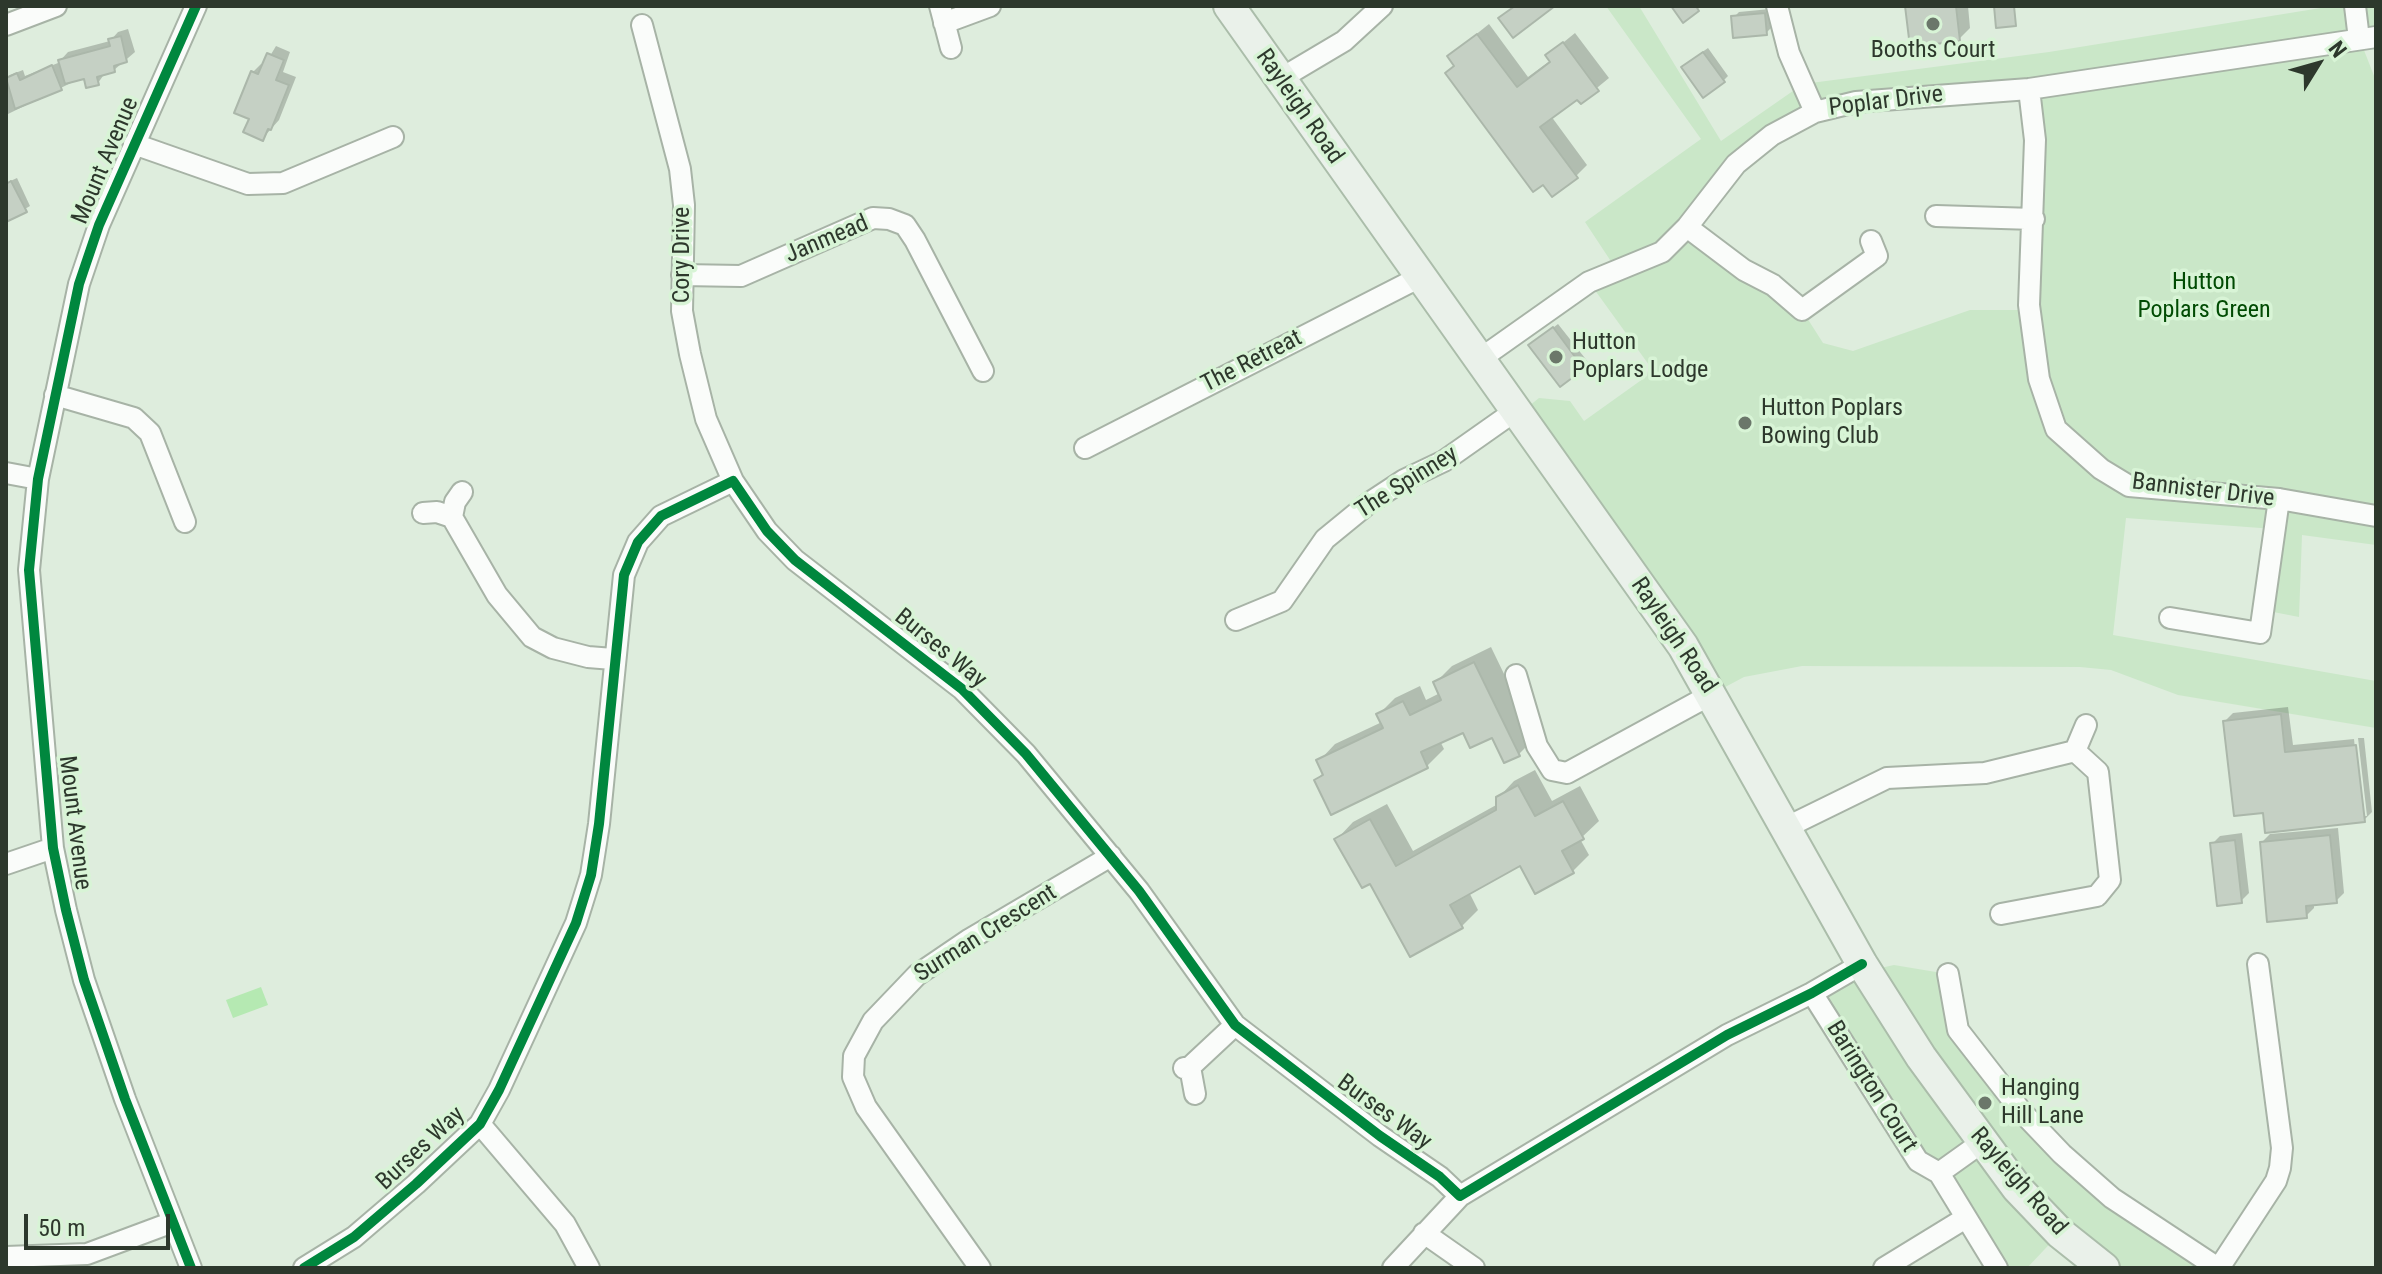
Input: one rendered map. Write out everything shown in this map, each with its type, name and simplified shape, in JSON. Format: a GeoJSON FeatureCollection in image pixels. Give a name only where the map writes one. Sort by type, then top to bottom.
{"type":"FeatureCollection","features":[{"type":"Feature","properties":{"kind":"main road","name":"Rayleigh Road"},"geometry":{"type":"LineString","coordinates":[[1229,6],[1683,646],[1862,964],[1981,1143],[2060,1233],[2104,1268]]}},
{"type":"Feature","properties":{"kind":"street","name":"Mount Avenue"},"geometry":{"type":"LineString","coordinates":[[191,1268],[84,980],[53,848],[29,570],[38,479],[79,284],[99,225],[196,6]]}},
{"type":"Feature","properties":{"kind":"street"},"geometry":{"type":"LineString","coordinates":[[951,48],[942,14],[990,6]]}},
{"type":"Feature","properties":{"kind":"street"},"geometry":{"type":"LineString","coordinates":[[1280,79],[1344,41],[1382,6]]}},
{"type":"Feature","properties":{"kind":"street"},"geometry":{"type":"LineString","coordinates":[[1777,6],[1789,53],[1815,112]]}},
{"type":"Feature","properties":{"kind":"street"},"geometry":{"type":"LineString","coordinates":[[2355,6],[2368,38]]}},
{"type":"Feature","properties":{"kind":"street"},"geometry":{"type":"LineString","coordinates":[[6,25],[52,7]]}},
{"type":"Feature","properties":{"kind":"street","name":"Cory Drive"},"geometry":{"type":"LineString","coordinates":[[642,25],[680,169],[684,205],[682,311],[706,419],[733,481]]}},
{"type":"Feature","properties":{"kind":"street","name":"Poplar Drive"},"geometry":{"type":"LineString","coordinates":[[1480,359],[1589,282],[1662,252],[1687,227],[1736,164],[1772,135],[1815,112],[1856,102],[2029,89],[2368,38]]}},
{"type":"Feature","properties":{"kind":"street","name":"Bannister Drive"},"geometry":{"type":"LineString","coordinates":[[2029,89],[2035,140],[2029,305],[2039,379],[2056,429],[2101,469],[2129,486],[2279,499],[2376,516]]}},
{"type":"Feature","properties":{"kind":"street"},"geometry":{"type":"LineString","coordinates":[[134,144],[248,184],[283,183],[393,137]]}},
{"type":"Feature","properties":{"kind":"street"},"geometry":{"type":"LineString","coordinates":[[1936,216],[2034,219]]}},
{"type":"Feature","properties":{"kind":"street","name":"Janmead"},"geometry":{"type":"LineString","coordinates":[[682,275],[741,276],[873,218],[889,219],[905,225],[915,240],[983,371]]}},
{"type":"Feature","properties":{"kind":"street"},"geometry":{"type":"LineString","coordinates":[[1687,227],[1744,270],[1773,285],[1802,310],[1877,256],[1871,241]]}},
{"type":"Feature","properties":{"kind":"street","name":"The Retreat"},"geometry":{"type":"LineString","coordinates":[[1085,448],[1420,277]]}},
{"type":"Feature","properties":{"kind":"street"},"geometry":{"type":"LineString","coordinates":[[55,395],[119,411],[142,425],[150,433],[185,522]]}},
{"type":"Feature","properties":{"kind":"street","name":"The Spinney"},"geometry":{"type":"LineString","coordinates":[[1236,620],[1282,601],[1325,539],[1369,503],[1404,480],[1444,461],[1515,411]]}},
{"type":"Feature","properties":{"kind":"street"},"geometry":{"type":"LineString","coordinates":[[6,473],[38,479]]}},
{"type":"Feature","properties":{"kind":"street","name":"Burses Way"},"geometry":{"type":"LineString","coordinates":[[304,1268],[354,1237],[480,1124],[530,1028],[576,923],[591,875],[624,575],[638,542],[661,516],[733,481],[767,531],[795,560],[962,689],[1026,754],[1111,856],[1235,1025],[1357,1119],[1440,1177],[1460,1196]]}},
{"type":"Feature","properties":{"kind":"street"},"geometry":{"type":"LineString","coordinates":[[462,492],[455,502],[452,517],[497,595],[532,637],[565,651],[613,659]]}},
{"type":"Feature","properties":{"kind":"street"},"geometry":{"type":"LineString","coordinates":[[2170,618],[2260,633],[2279,499]]}},
{"type":"Feature","properties":{"kind":"street"},"geometry":{"type":"LineString","coordinates":[[423,513],[437,512],[452,517]]}},
{"type":"Feature","properties":{"kind":"street"},"geometry":{"type":"LineString","coordinates":[[1516,675],[1537,746],[1552,770],[1567,773],[1712,694]]}},
{"type":"Feature","properties":{"kind":"street"},"geometry":{"type":"LineString","coordinates":[[2075,751],[2086,725]]}},
{"type":"Feature","properties":{"kind":"street"},"geometry":{"type":"LineString","coordinates":[[1787,827],[1887,778],[1985,773],[2075,751]]}},
{"type":"Feature","properties":{"kind":"street"},"geometry":{"type":"LineString","coordinates":[[2001,914],[2085,900],[2097,896],[2110,880],[2098,772],[2075,751]]}},
{"type":"Feature","properties":{"kind":"street"},"geometry":{"type":"LineString","coordinates":[[6,864],[53,848]]}},
{"type":"Feature","properties":{"kind":"street","name":"Surman Crescent"},"geometry":{"type":"LineString","coordinates":[[980,1268],[866,1107],[853,1077],[854,1056],[873,1021],[917,975],[970,939],[1111,856]]}},
{"type":"Feature","properties":{"kind":"street"},"geometry":{"type":"LineString","coordinates":[[1393,1268],[1460,1196],[1727,1035],[1862,964]]}},
{"type":"Feature","properties":{"kind":"street"},"geometry":{"type":"LineString","coordinates":[[2218,1268],[2271,1188],[2280,1168],[2282,1148],[2258,964]]}},
{"type":"Feature","properties":{"kind":"street","name":"Rayleigh Road"},"geometry":{"type":"LineString","coordinates":[[1948,974],[1958,1030],[2021,1111],[2062,1154],[2112,1198],[2218,1268]]}},
{"type":"Feature","properties":{"kind":"street","name":"Barington Court"},"geometry":{"type":"LineString","coordinates":[[1812,993],[1918,1161],[1939,1173],[1964,1219],[1997,1268]]}},
{"type":"Feature","properties":{"kind":"street"},"geometry":{"type":"LineString","coordinates":[[1195,1094],[1187,1068],[1235,1025]]}},
{"type":"Feature","properties":{"kind":"street"},"geometry":{"type":"LineString","coordinates":[[480,1124],[565,1224],[589,1268]]}},
{"type":"Feature","properties":{"kind":"street","name":"Barington Court"},"geometry":{"type":"LineString","coordinates":[[1939,1173],[1981,1143]]}},
{"type":"Feature","properties":{"kind":"street"},"geometry":{"type":"LineString","coordinates":[[1884,1268],[1964,1219]]}},
{"type":"Feature","properties":{"kind":"street"},"geometry":{"type":"LineString","coordinates":[[6,1257],[87,1254],[173,1222]]}},
{"type":"Feature","properties":{"kind":"street"},"geometry":{"type":"LineString","coordinates":[[1424,1233],[1474,1268]]}},
{"type":"Feature","properties":{"kind":"green space","name":"Hutton Poplars Green"},"geometry":{"type":"Polygon","coordinates":[[[1606,6],[1639,6],[1721,141],[1803,84],[2049,52],[2333,6],[2376,6],[2376,37],[2360,40],[2376,81],[2376,545],[2302,535],[2299,617],[2263,610],[2274,529],[2126,518],[2113,635],[2376,681],[2376,728],[2178,695],[2111,670],[2080,667],[1802,666],[1744,677],[1712,694],[1529,406],[1539,398],[1570,401],[1584,421],[1647,376],[1649,365],[1589,282],[1616,269],[1585,222],[1701,139],[1606,6]],[[2029,89],[1856,102],[1772,135],[1687,227],[1802,310],[1823,343],[1853,351],[1970,310],[2021,310],[2029,89]]]}},
{"type":"Feature","properties":{"kind":"green space"},"geometry":{"type":"Polygon","coordinates":[[[1894,965],[1948,974],[1958,1030],[2062,1154],[2218,1268],[2104,1268],[2060,1233],[2027,1268],[1997,1268],[1918,1161],[1812,993],[1867,971],[1894,965]]]}},
{"type":"Feature","properties":{"kind":"shaded area"},"geometry":{"type":"Polygon","coordinates":[[[261,987],[268,1005],[233,1018],[226,1000],[261,987]]]}},
{"type":"Feature","properties":{"kind":"building"},"geometry":{"type":"Polygon","coordinates":[[[1515,6],[1555,6],[1513,38],[1498,18],[1515,6]]]}},
{"type":"Feature","properties":{"kind":"building"},"geometry":{"type":"Polygon","coordinates":[[[1671,6],[1696,6],[1699,11],[1683,23],[1671,6]]]}},
{"type":"Feature","properties":{"kind":"building","name":"Booths Court"},"geometry":{"type":"Polygon","coordinates":[[[1905,6],[1956,6],[1960,41],[1910,47],[1905,6]]]}},
{"type":"Feature","properties":{"kind":"building"},"geometry":{"type":"Polygon","coordinates":[[[1994,6],[2014,6],[2016,26],[1996,28],[1994,6]]]}},
{"type":"Feature","properties":{"kind":"building"},"geometry":{"type":"Polygon","coordinates":[[[1765,13],[1767,35],[1733,38],[1731,16],[1765,13]]]}},
{"type":"Feature","properties":{"kind":"building"},"geometry":{"type":"Polygon","coordinates":[[[1477,34],[1517,87],[1550,62],[1545,55],[1563,42],[1599,91],[1581,104],[1577,100],[1540,127],[1578,178],[1552,197],[1543,185],[1533,192],[1445,73],[1454,66],[1447,56],[1477,34]]]}},
{"type":"Feature","properties":{"kind":"building"},"geometry":{"type":"Polygon","coordinates":[[[121,36],[127,62],[114,66],[115,72],[97,77],[99,85],[86,88],[84,79],[65,84],[58,60],[110,46],[108,39],[121,36]]]}},
{"type":"Feature","properties":{"kind":"building"},"geometry":{"type":"Polygon","coordinates":[[[1703,52],[1725,82],[1703,98],[1681,67],[1703,52]]]}},
{"type":"Feature","properties":{"kind":"building"},"geometry":{"type":"Polygon","coordinates":[[[267,53],[284,60],[276,80],[289,85],[271,130],[268,129],[263,141],[243,132],[249,119],[234,113],[251,71],[258,74],[267,53]]]}},
{"type":"Feature","properties":{"kind":"building"},"geometry":{"type":"Polygon","coordinates":[[[52,65],[62,90],[15,109],[6,78],[17,73],[20,80],[52,65]]]}},
{"type":"Feature","properties":{"kind":"building"},"geometry":{"type":"Polygon","coordinates":[[[11,181],[27,212],[6,222],[6,184],[11,181]]]}},
{"type":"Feature","properties":{"kind":"building","name":"Hutton Poplars Lodge"},"geometry":{"type":"Polygon","coordinates":[[[1553,327],[1584,369],[1560,387],[1528,345],[1553,327]]]}},
{"type":"Feature","properties":{"kind":"building"},"geometry":{"type":"Polygon","coordinates":[[[1474,662],[1520,756],[1504,763],[1492,738],[1470,748],[1463,733],[1421,752],[1428,768],[1331,815],[1314,780],[1323,775],[1316,760],[1383,728],[1376,714],[1403,701],[1410,715],[1441,700],[1433,682],[1474,662]]]}},
{"type":"Feature","properties":{"kind":"building"},"geometry":{"type":"Polygon","coordinates":[[[2281,714],[2285,752],[2356,745],[2365,822],[2265,833],[2263,813],[2234,816],[2223,721],[2281,714]]]}},
{"type":"Feature","properties":{"kind":"building"},"geometry":{"type":"Polygon","coordinates":[[[1518,785],[1535,816],[1563,801],[1584,839],[1562,851],[1574,873],[1535,894],[1520,866],[1450,905],[1463,928],[1410,957],[1370,884],[1362,888],[1334,839],[1370,819],[1396,866],[1496,810],[1496,797],[1518,785]]]}},
{"type":"Feature","properties":{"kind":"building"},"geometry":{"type":"Polygon","coordinates":[[[2330,835],[2337,903],[2306,906],[2307,918],[2267,922],[2260,842],[2330,835]]]}},
{"type":"Feature","properties":{"kind":"building"},"geometry":{"type":"Polygon","coordinates":[[[2235,840],[2242,903],[2217,906],[2210,843],[2235,840]]]}},
{"type":"Feature","properties":{"kind":"cycle path"},"geometry":{"type":"LineString","coordinates":[[191,1268],[125,1099],[84,980],[66,910],[53,848],[29,570],[38,479],[79,284],[99,225],[196,6]]}},
{"type":"Feature","properties":{"kind":"cycle path"},"geometry":{"type":"LineString","coordinates":[[304,1268],[354,1237],[416,1184],[480,1124],[499,1090],[576,923],[591,875],[624,575],[638,542],[661,516],[733,481],[767,531],[795,560],[962,689],[1026,754],[1139,891],[1235,1025],[1380,1136],[1440,1177],[1460,1196],[1727,1035],[1862,964]]}},
{"type":"Feature","properties":{"kind":"place","name":"Booths Court"},"geometry":{"type":"Point","coordinates":[1933,24]}},
{"type":"Feature","properties":{"kind":"place","name":"Hutton Poplars Lodge"},"geometry":{"type":"Point","coordinates":[1556,357]}},
{"type":"Feature","properties":{"kind":"place","name":"Hutton Poplars Bowing Club"},"geometry":{"type":"Point","coordinates":[1745,423]}},
{"type":"Feature","properties":{"kind":"place","name":"Hanging Hill Lane"},"geometry":{"type":"Point","coordinates":[1985,1103]}}]}
